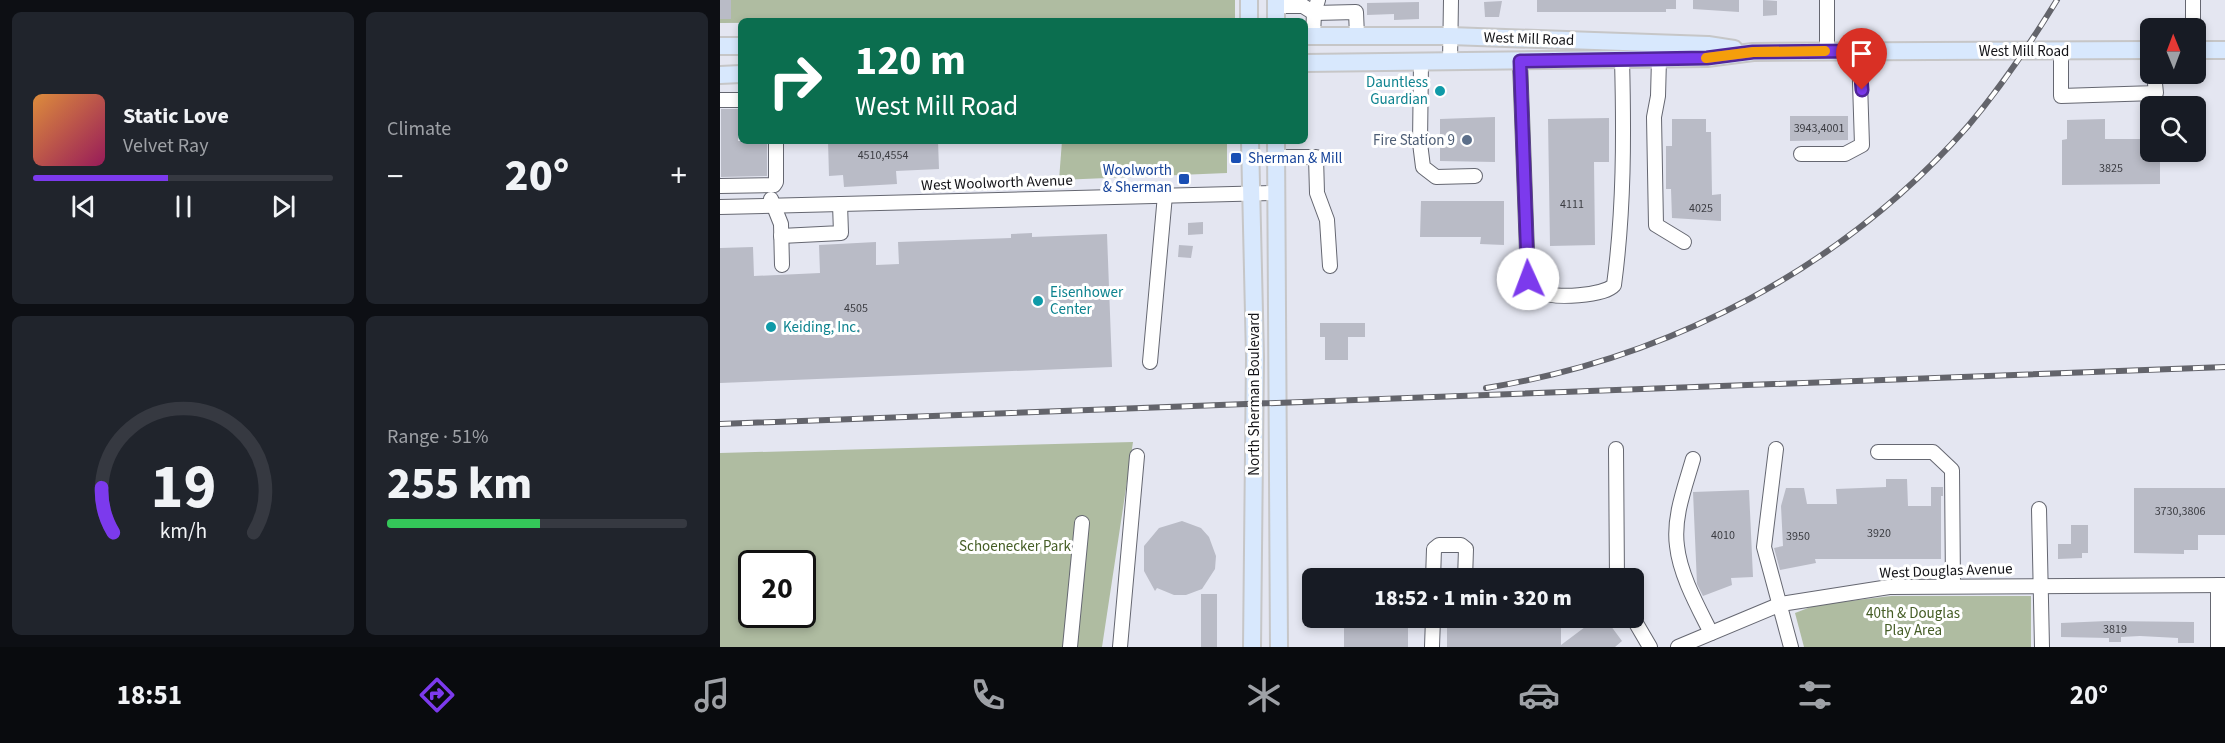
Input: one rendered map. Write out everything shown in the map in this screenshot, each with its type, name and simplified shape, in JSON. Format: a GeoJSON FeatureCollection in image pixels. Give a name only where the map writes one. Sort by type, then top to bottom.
{"type":"FeatureCollection","features":[{"type":"Feature","properties":{"kind":"main road"},"geometry":{"type":"LineString","coordinates":[[1249,0],[1249,18]]}},
{"type":"Feature","properties":{"kind":"main road","name":"West Mill Road"},"geometry":{"type":"LineString","coordinates":[[1309,36],[1450,36],[1708,45],[1753,52]]}},
{"type":"Feature","properties":{"kind":"main road"},"geometry":{"type":"LineString","coordinates":[[720,46],[738,46]]}},
{"type":"Feature","properties":{"kind":"main road"},"geometry":{"type":"LineString","coordinates":[[2206,50],[2225,50]]}},
{"type":"Feature","properties":{"kind":"main road","name":"West Mill Road"},"geometry":{"type":"LineString","coordinates":[[1308,63],[1622,60],[1707,58],[1753,52],[1827,51],[2140,52]]}},
{"type":"Feature","properties":{"kind":"main road"},"geometry":{"type":"LineString","coordinates":[[720,75],[738,74]]}},
{"type":"Feature","properties":{"kind":"main road","name":"North Sherman Boulevard"},"geometry":{"type":"LineString","coordinates":[[1250,144],[1249,193],[1256,357],[1252,647]]}},
{"type":"Feature","properties":{"kind":"main road","name":"North Sherman Boulevard"},"geometry":{"type":"LineString","coordinates":[[1276,149],[1280,647]]}},
{"type":"Feature","properties":{"kind":"street"},"geometry":{"type":"LineString","coordinates":[[1450,62],[1451,0]]}},
{"type":"Feature","properties":{"kind":"street"},"geometry":{"type":"LineString","coordinates":[[1827,0],[1827,51]]}},
{"type":"Feature","properties":{"kind":"street"},"geometry":{"type":"LineString","coordinates":[[2193,0],[2193,18]]}},
{"type":"Feature","properties":{"kind":"street"},"geometry":{"type":"LineString","coordinates":[[1276,9],[1317,3],[1356,12],[1357,36]]}},
{"type":"Feature","properties":{"kind":"street"},"geometry":{"type":"LineString","coordinates":[[1309,36],[1317,3]]}},
{"type":"Feature","properties":{"kind":"street"},"geometry":{"type":"LineString","coordinates":[[1801,154],[1845,154],[1863,145],[1859,51]]}},
{"type":"Feature","properties":{"kind":"street"},"geometry":{"type":"LineString","coordinates":[[2061,51],[2061,96],[2156,93],[2155,84]]}},
{"type":"Feature","properties":{"kind":"street"},"geometry":{"type":"LineString","coordinates":[[1659,59],[1659,96],[1654,117],[1653,188],[1656,225],[1684,242]]}},
{"type":"Feature","properties":{"kind":"street"},"geometry":{"type":"LineString","coordinates":[[1520,61],[1528,279],[1532,286],[1545,294],[1595,295],[1610,290],[1614,285],[1618,254],[1624,155],[1622,60]]}},
{"type":"Feature","properties":{"kind":"street"},"geometry":{"type":"LineString","coordinates":[[1421,62],[1420,143],[1423,167],[1436,177],[1476,176]]}},
{"type":"Feature","properties":{"kind":"street"},"geometry":{"type":"LineString","coordinates":[[720,100],[738,100]]}},
{"type":"Feature","properties":{"kind":"street"},"geometry":{"type":"LineString","coordinates":[[720,186],[768,185],[776,182],[776,144]]}},
{"type":"Feature","properties":{"kind":"street"},"geometry":{"type":"LineString","coordinates":[[1276,149],[1316,157],[1317,193],[1328,220],[1330,266]]}},
{"type":"Feature","properties":{"kind":"street"},"geometry":{"type":"LineString","coordinates":[[768,185],[773,206],[781,224],[782,265]]}},
{"type":"Feature","properties":{"kind":"street","name":"West Woolworth Avenue"},"geometry":{"type":"LineString","coordinates":[[720,207],[1276,193]]}},
{"type":"Feature","properties":{"kind":"street"},"geometry":{"type":"LineString","coordinates":[[1150,362],[1165,195]]}},
{"type":"Feature","properties":{"kind":"street"},"geometry":{"type":"LineString","coordinates":[[781,236],[841,233],[840,204]]}},
{"type":"Feature","properties":{"kind":"street"},"geometry":{"type":"LineString","coordinates":[[1616,449],[1617,568]]}},
{"type":"Feature","properties":{"kind":"street"},"geometry":{"type":"LineString","coordinates":[[1776,449],[1764,548],[1791,647]]}},
{"type":"Feature","properties":{"kind":"street"},"geometry":{"type":"LineString","coordinates":[[1878,452],[1933,452],[1952,470],[1953,586]]}},
{"type":"Feature","properties":{"kind":"street"},"geometry":{"type":"LineString","coordinates":[[1120,647],[1137,456]]}},
{"type":"Feature","properties":{"kind":"street"},"geometry":{"type":"LineString","coordinates":[[1694,459],[1678,515],[1677,547],[1698,608],[1711,633]]}},
{"type":"Feature","properties":{"kind":"street"},"geometry":{"type":"LineString","coordinates":[[2039,509],[2042,647]]}},
{"type":"Feature","properties":{"kind":"street"},"geometry":{"type":"LineString","coordinates":[[1070,647],[1082,523]]}},
{"type":"Feature","properties":{"kind":"street"},"geometry":{"type":"LineString","coordinates":[[1434,568],[1434,549],[1439,544],[1461,545],[1466,549],[1466,568]]}},
{"type":"Feature","properties":{"kind":"street"},"geometry":{"type":"LineString","coordinates":[[2218,647],[2222,585]]}},
{"type":"Feature","properties":{"kind":"street","name":"West Douglas Avenue"},"geometry":{"type":"LineString","coordinates":[[1678,647],[1781,604],[1889,587],[2222,585]]}},
{"type":"Feature","properties":{"kind":"street"},"geometry":{"type":"LineString","coordinates":[[1432,647],[1433,628]]}},
{"type":"Feature","properties":{"kind":"street"},"geometry":{"type":"LineString","coordinates":[[1639,628],[1650,647]]}},
{"type":"Feature","properties":{"kind":"green space"},"geometry":{"type":"Polygon","coordinates":[[[720,0],[1235,0],[1235,18],[738,18],[738,23],[720,23],[720,0]]]}},
{"type":"Feature","properties":{"kind":"green space"},"geometry":{"type":"Polygon","coordinates":[[[1062,144],[1227,144],[1227,173],[1059,180],[1062,144]]]}},
{"type":"Feature","properties":{"kind":"green space","name":"Schoenecker Park"},"geometry":{"type":"Polygon","coordinates":[[[1133,442],[1102,647],[720,647],[720,453],[1133,442]]]}},
{"type":"Feature","properties":{"kind":"green space","name":"40th & Douglas Play Area"},"geometry":{"type":"Polygon","coordinates":[[[1891,596],[2031,596],[2031,647],[1804,647],[1795,613],[1816,605],[1891,596]]]}},
{"type":"Feature","properties":{"kind":"building"},"geometry":{"type":"Polygon","coordinates":[[[720,0],[731,0],[731,19],[720,19],[720,0]]]}},
{"type":"Feature","properties":{"kind":"building"},"geometry":{"type":"Polygon","coordinates":[[[1537,0],[1676,0],[1676,9],[1666,9],[1666,12],[1537,12],[1537,0]]]}},
{"type":"Feature","properties":{"kind":"building"},"geometry":{"type":"Polygon","coordinates":[[[1693,0],[1739,0],[1739,12],[1693,9],[1693,0]]]}},
{"type":"Feature","properties":{"kind":"building"},"geometry":{"type":"Polygon","coordinates":[[[1763,0],[1777,1],[1777,15],[1763,16],[1763,0]]]}},
{"type":"Feature","properties":{"kind":"building"},"geometry":{"type":"Polygon","coordinates":[[[1502,1],[1499,17],[1485,17],[1484,2],[1502,1]]]}},
{"type":"Feature","properties":{"kind":"building"},"geometry":{"type":"Polygon","coordinates":[[[1419,2],[1419,19],[1394,20],[1394,14],[1367,15],[1367,3],[1419,2]]]}},
{"type":"Feature","properties":{"kind":"building"},"geometry":{"type":"Polygon","coordinates":[[[721,109],[738,109],[738,144],[767,144],[767,176],[721,177],[721,109]]]}},
{"type":"Feature","properties":{"kind":"building"},"geometry":{"type":"Polygon","coordinates":[[[1790,116],[1848,116],[1848,140],[1790,141],[1790,116]]]}},
{"type":"Feature","properties":{"kind":"building","name":"Fire Station 9"},"geometry":{"type":"Polygon","coordinates":[[[1495,117],[1495,162],[1440,161],[1440,119],[1495,117]]]}},
{"type":"Feature","properties":{"kind":"building"},"geometry":{"type":"Polygon","coordinates":[[[1609,118],[1609,162],[1594,162],[1595,245],[1550,246],[1548,119],[1609,118]]]}},
{"type":"Feature","properties":{"kind":"building"},"geometry":{"type":"Polygon","coordinates":[[[1672,119],[1706,119],[1706,132],[1711,132],[1712,195],[1721,194],[1721,221],[1672,218],[1671,189],[1666,189],[1666,146],[1672,146],[1672,119]]]}},
{"type":"Feature","properties":{"kind":"building"},"geometry":{"type":"Polygon","coordinates":[[[2105,119],[2105,139],[2140,139],[2140,162],[2160,162],[2160,184],[2062,185],[2062,140],[2067,139],[2067,120],[2105,119]]]}},
{"type":"Feature","properties":{"kind":"building"},"geometry":{"type":"Polygon","coordinates":[[[828,144],[938,144],[939,169],[896,171],[897,184],[844,187],[843,175],[829,176],[828,144]]]}},
{"type":"Feature","properties":{"kind":"building"},"geometry":{"type":"Polygon","coordinates":[[[1421,201],[1504,201],[1504,245],[1480,244],[1481,237],[1420,237],[1421,201]]]}},
{"type":"Feature","properties":{"kind":"building"},"geometry":{"type":"Polygon","coordinates":[[[1203,222],[1203,234],[1188,235],[1188,223],[1203,222]]]}},
{"type":"Feature","properties":{"kind":"building"},"geometry":{"type":"Polygon","coordinates":[[[1032,233],[1032,237],[1107,234],[1112,367],[720,383],[720,248],[753,247],[754,276],[820,273],[819,245],[876,242],[876,265],[899,264],[898,242],[1011,238],[1011,234],[1032,233]]]}},
{"type":"Feature","properties":{"kind":"building"},"geometry":{"type":"Polygon","coordinates":[[[1179,245],[1193,246],[1191,258],[1178,257],[1179,245]]]}},
{"type":"Feature","properties":{"kind":"building"},"geometry":{"type":"Polygon","coordinates":[[[1320,323],[1365,323],[1365,337],[1348,337],[1348,360],[1325,360],[1325,337],[1320,337],[1320,323]]]}},
{"type":"Feature","properties":{"kind":"building"},"geometry":{"type":"Polygon","coordinates":[[[1886,479],[1907,479],[1908,506],[1931,506],[1931,487],[1943,487],[1941,559],[1815,559],[1816,563],[1780,570],[1774,548],[1783,546],[1781,506],[1786,488],[1804,488],[1807,504],[1837,504],[1836,489],[1886,487],[1886,479]]]}},
{"type":"Feature","properties":{"kind":"building"},"geometry":{"type":"Polygon","coordinates":[[[2134,488],[2225,488],[2225,535],[2198,535],[2198,550],[2184,550],[2184,554],[2134,553],[2134,488]]]}},
{"type":"Feature","properties":{"kind":"building"},"geometry":{"type":"Polygon","coordinates":[[[1749,490],[1753,577],[1731,578],[1732,585],[1703,596],[1697,584],[1693,492],[1749,490]]]}},
{"type":"Feature","properties":{"kind":"building"},"geometry":{"type":"Polygon","coordinates":[[[1182,521],[1201,528],[1209,537],[1216,556],[1215,569],[1202,589],[1186,595],[1174,595],[1157,588],[1155,591],[1144,571],[1144,546],[1159,528],[1182,521]]]}},
{"type":"Feature","properties":{"kind":"building"},"geometry":{"type":"Polygon","coordinates":[[[2071,525],[2088,525],[2088,553],[2082,553],[2082,558],[2058,559],[2058,544],[2071,544],[2071,525]]]}},
{"type":"Feature","properties":{"kind":"building"},"geometry":{"type":"Polygon","coordinates":[[[1201,594],[1217,594],[1217,647],[1201,647],[1201,594]]]}},
{"type":"Feature","properties":{"kind":"building"},"geometry":{"type":"Polygon","coordinates":[[[2194,622],[2194,643],[2178,643],[2178,638],[2140,636],[2121,637],[2121,642],[2109,642],[2109,638],[2061,637],[2061,623],[2194,622]]]}},
{"type":"Feature","properties":{"kind":"building"},"geometry":{"type":"Polygon","coordinates":[[[1344,628],[1408,628],[1408,647],[1344,647],[1344,628]]]}},
{"type":"Feature","properties":{"kind":"building"},"geometry":{"type":"Polygon","coordinates":[[[1447,628],[1561,628],[1561,645],[1584,628],[1612,628],[1622,641],[1615,647],[1447,647],[1447,628]]]}},
{"type":"Feature","properties":{"kind":"railway"},"geometry":{"type":"LineString","coordinates":[[1486,388],[1555,374],[1622,354],[1687,329],[1750,299],[1810,263],[1866,222],[1919,177],[1968,126],[2015,64],[2057,0]]}},
{"type":"Feature","properties":{"kind":"railway"},"geometry":{"type":"LineString","coordinates":[[720,424],[2225,367]]}},
{"type":"Feature","properties":{"kind":"slow traffic"},"geometry":{"type":"LineString","coordinates":[[1706,58],[1753,52],[1825,51]]}},
{"type":"Feature","properties":{"kind":"place","name":"Dauntless Guardian"},"geometry":{"type":"Point","coordinates":[1440,91]}},
{"type":"Feature","properties":{"kind":"place","name":"Fire Station 9"},"geometry":{"type":"Point","coordinates":[1467,140]}},
{"type":"Feature","properties":{"kind":"place","name":"Sherman & Mill"},"geometry":{"type":"Point","coordinates":[1236,158]}},
{"type":"Feature","properties":{"kind":"place","name":"Woolworth & Sherman"},"geometry":{"type":"Point","coordinates":[1184,179]}},
{"type":"Feature","properties":{"kind":"place","name":"Eisenhower Center"},"geometry":{"type":"Point","coordinates":[1038,301]}},
{"type":"Feature","properties":{"kind":"place","name":"Keiding, Inc."},"geometry":{"type":"Point","coordinates":[771,327]}},
{"type":"Feature","properties":{"kind":"route"},"geometry":{"type":"LineString","coordinates":[[1528,279],[1520,61],[1707,58],[1753,52],[1859,51],[1862,90]]}}]}
